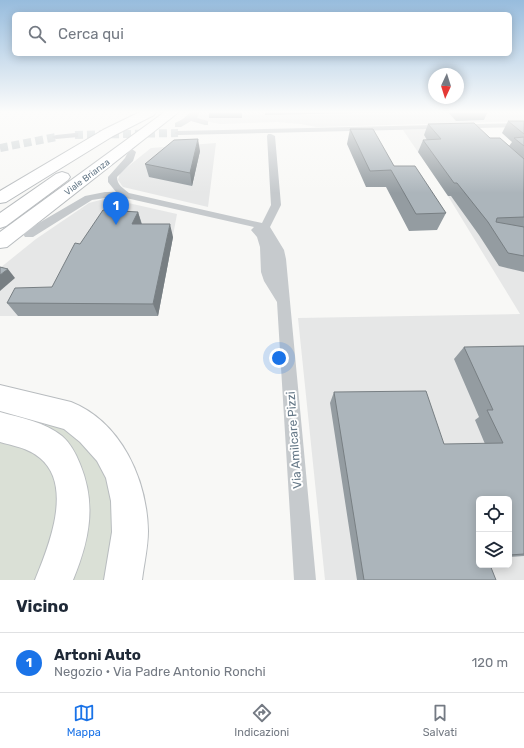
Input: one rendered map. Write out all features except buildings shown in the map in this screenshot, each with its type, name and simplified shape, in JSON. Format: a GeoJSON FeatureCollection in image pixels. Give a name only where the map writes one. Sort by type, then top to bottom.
{"type":"FeatureCollection","features":[{"type":"Feature","properties":{"kind":"highway"},"geometry":{"type":"LineString","coordinates":[[0,198],[100,138]]}},
{"type":"Feature","properties":{"kind":"highway","name":"Viale Brianza"},"geometry":{"type":"LineString","coordinates":[[0,222],[115,138]]}},
{"type":"Feature","properties":{"kind":"highway","name":"Viale Brianza"},"geometry":{"type":"LineString","coordinates":[[0,242],[140,138]]}},
{"type":"Feature","properties":{"kind":"highway"},"geometry":{"type":"LineString","coordinates":[[0,258],[132,152],[143,138]]}},
{"type":"Feature","properties":{"kind":"highway"},"geometry":{"type":"LineString","coordinates":[[0,213],[38,186],[85,160]]}},
{"type":"Feature","properties":{"kind":"highway"},"geometry":{"type":"LineString","coordinates":[[0,398],[71,416],[91,430],[108,450],[121,474],[128,501],[130,532],[123,580]]}},
{"type":"Feature","properties":{"kind":"highway"},"geometry":{"type":"LineString","coordinates":[[0,428],[33,436],[45,443],[57,453],[65,464],[70,477],[74,498],[71,527],[54,580]]}},
{"type":"Feature","properties":{"kind":"street"},"geometry":{"type":"LineString","coordinates":[[172,138],[177,140],[222,138]]}},
{"type":"Feature","properties":{"kind":"street"},"geometry":{"type":"LineString","coordinates":[[29,234],[89,198],[105,195],[126,195],[238,220],[263,230],[276,206],[271,138]]}},
{"type":"Feature","properties":{"kind":"street"},"geometry":{"type":"LineString","coordinates":[[126,195],[114,188],[112,178],[116,172],[131,159],[132,152]]}},
{"type":"Feature","properties":{"kind":"street"},"geometry":{"type":"LineString","coordinates":[[238,220],[256,216],[276,206]]}},
{"type":"Feature","properties":{"kind":"street","name":"Via Amilcare Pizzi"},"geometry":{"type":"LineString","coordinates":[[263,230],[267,252],[269,278],[277,294],[282,299],[305,580]]}},
{"type":"Feature","properties":{"kind":"shaded area"},"geometry":{"type":"Polygon","coordinates":[[[408,138],[481,138],[524,180],[524,580],[325,580],[298,318],[520,314],[448,196],[408,138]]]}},
{"type":"Feature","properties":{"kind":"shaded area"},"geometry":{"type":"Polygon","coordinates":[[[216,143],[208,207],[123,187],[118,180],[120,173],[151,148],[216,143]]]}},
{"type":"Feature","properties":{"kind":"shaded area"},"geometry":{"type":"Polygon","coordinates":[[[104,199],[115,200],[177,214],[158,316],[0,316],[0,268],[36,239],[89,203],[104,199]]]}},
{"type":"Feature","properties":{"kind":"shaded area"},"geometry":{"type":"Polygon","coordinates":[[[42,422],[64,428],[80,436],[96,456],[106,475],[112,496],[115,515],[114,539],[109,580],[68,580],[59,436],[42,422]]]}},
{"type":"Feature","properties":{"kind":"shaded area"},"geometry":{"type":"Polygon","coordinates":[[[0,439],[32,451],[41,458],[48,467],[53,478],[57,502],[56,526],[54,537],[38,580],[0,580],[0,439]]]}},
{"type":"Feature","properties":{"kind":"tunnel"},"geometry":{"type":"LineString","coordinates":[[0,148],[51,138]]}},
{"type":"Feature","properties":{"kind":"place","name":"Artoni Auto"},"geometry":{"type":"Point","coordinates":[116,225]}}]}
